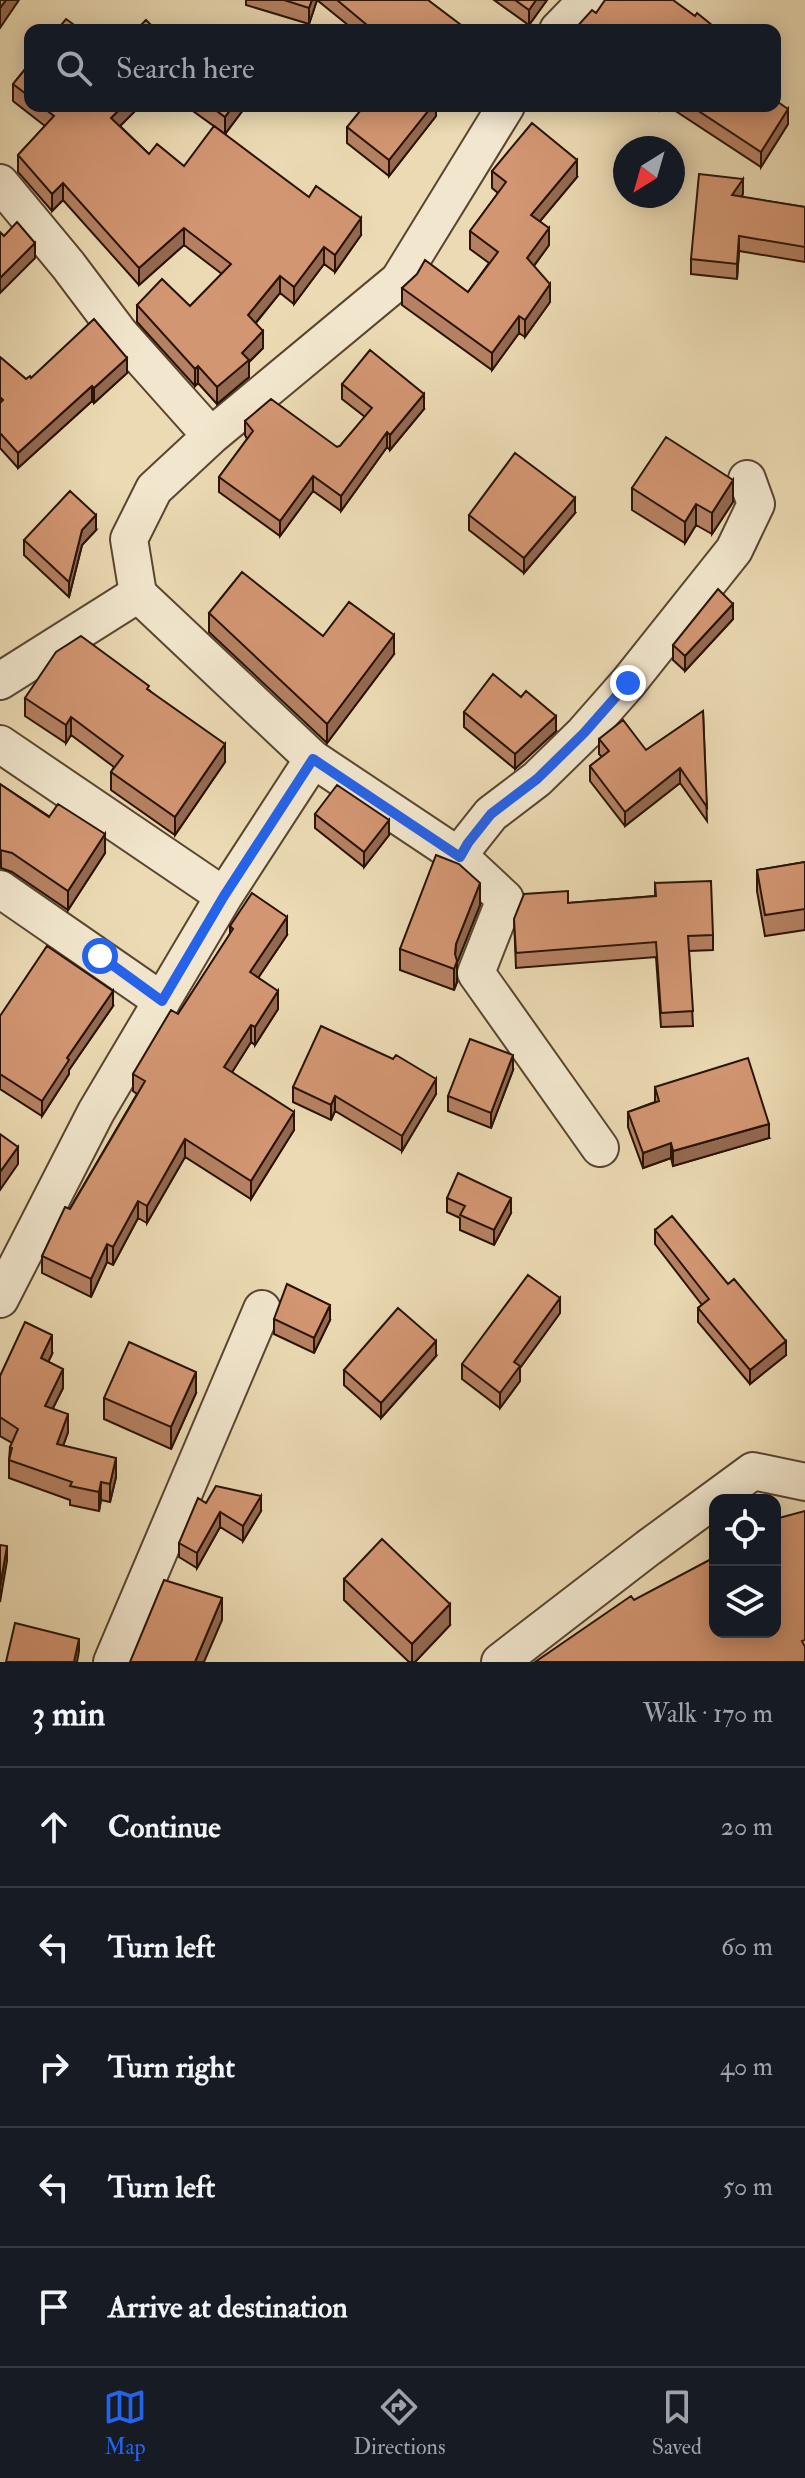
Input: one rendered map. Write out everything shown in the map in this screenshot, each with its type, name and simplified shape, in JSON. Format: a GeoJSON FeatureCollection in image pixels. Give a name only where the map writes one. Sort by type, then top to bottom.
{"type":"FeatureCollection","features":[{"type":"Feature","properties":{"kind":"street"},"geometry":{"type":"LineString","coordinates":[[564,24],[587,0]]}},
{"type":"Feature","properties":{"kind":"street"},"geometry":{"type":"LineString","coordinates":[[502,112],[399,280],[211,436],[154,489],[129,539],[138,594],[313,759],[460,857],[505,899],[476,973],[600,1148]]}},
{"type":"Feature","properties":{"kind":"street"},"geometry":{"type":"LineString","coordinates":[[0,183],[120,334],[211,436]]}},
{"type":"Feature","properties":{"kind":"street"},"geometry":{"type":"LineString","coordinates":[[460,857],[491,814],[537,779],[584,733],[734,550],[756,504],[747,479]]}},
{"type":"Feature","properties":{"kind":"street"},"geometry":{"type":"LineString","coordinates":[[0,681],[138,594]]}},
{"type":"Feature","properties":{"kind":"street"},"geometry":{"type":"LineString","coordinates":[[0,744],[224,896]]}},
{"type":"Feature","properties":{"kind":"street"},"geometry":{"type":"LineString","coordinates":[[0,1299],[96,1112],[224,896],[313,759]]}},
{"type":"Feature","properties":{"kind":"street"},"geometry":{"type":"LineString","coordinates":[[0,889],[162,1001]]}},
{"type":"Feature","properties":{"kind":"street"},"geometry":{"type":"LineString","coordinates":[[112,1662],[262,1309]]}},
{"type":"Feature","properties":{"kind":"street"},"geometry":{"type":"LineString","coordinates":[[500,1662],[753,1471],[805,1482]]}},
{"type":"Feature","properties":{"kind":"building"},"geometry":{"type":"Polygon","coordinates":[[[284,0],[312,0],[309,8],[284,0]]]}},
{"type":"Feature","properties":{"kind":"building"},"geometry":{"type":"Polygon","coordinates":[[[337,0],[428,0],[460,24],[366,24],[337,0]]]}},
{"type":"Feature","properties":{"kind":"building"},"geometry":{"type":"Polygon","coordinates":[[[515,0],[536,0],[529,10],[515,0]]]}},
{"type":"Feature","properties":{"kind":"building"},"geometry":{"type":"Polygon","coordinates":[[[605,0],[673,0],[711,24],[579,24],[592,10],[596,13],[605,0]]]}},
{"type":"Feature","properties":{"kind":"building"},"geometry":{"type":"Polygon","coordinates":[[[24,70],[24,92],[13,84],[24,70]]]}},
{"type":"Feature","properties":{"kind":"building"},"geometry":{"type":"Polygon","coordinates":[[[781,104],[788,109],[761,152],[700,112],[781,112],[781,104]]]}},
{"type":"Feature","properties":{"kind":"building"},"geometry":{"type":"Polygon","coordinates":[[[49,112],[117,112],[111,118],[149,154],[157,144],[184,166],[214,126],[309,197],[316,186],[361,218],[335,255],[324,247],[294,287],[280,276],[248,315],[263,331],[242,353],[249,360],[217,387],[198,366],[195,369],[137,305],[162,279],[190,306],[231,264],[184,228],[139,268],[63,183],[52,194],[18,155],[54,116],[49,112]]]}},
{"type":"Feature","properties":{"kind":"building"},"geometry":{"type":"Polygon","coordinates":[[[359,112],[427,112],[389,160],[347,127],[359,112]]]}},
{"type":"Feature","properties":{"kind":"building"},"geometry":{"type":"Polygon","coordinates":[[[532,123],[577,160],[531,215],[549,228],[527,258],[550,284],[525,320],[519,316],[492,353],[402,288],[417,274],[425,260],[468,292],[498,252],[470,231],[506,182],[492,171],[532,123]]]}},
{"type":"Feature","properties":{"kind":"building"},"geometry":{"type":"Polygon","coordinates":[[[699,174],[743,179],[732,195],[805,207],[805,247],[739,236],[737,264],[691,259],[699,174]]]}},
{"type":"Feature","properties":{"kind":"building"},"geometry":{"type":"Polygon","coordinates":[[[17,222],[35,243],[0,278],[0,232],[4,236],[17,222]]]}},
{"type":"Feature","properties":{"kind":"building"},"geometry":{"type":"Polygon","coordinates":[[[94,319],[127,358],[18,453],[0,433],[0,403],[3,400],[0,397],[0,357],[26,379],[31,378],[94,319]]]}},
{"type":"Feature","properties":{"kind":"building"},"geometry":{"type":"Polygon","coordinates":[[[370,350],[424,394],[390,435],[387,432],[341,496],[313,476],[280,521],[219,477],[253,431],[245,421],[271,399],[337,447],[340,446],[372,408],[342,384],[370,350]]]}},
{"type":"Feature","properties":{"kind":"building"},"geometry":{"type":"Polygon","coordinates":[[[666,437],[733,480],[712,513],[696,504],[685,522],[632,488],[666,437]]]}},
{"type":"Feature","properties":{"kind":"building"},"geometry":{"type":"Polygon","coordinates":[[[515,453],[575,498],[524,558],[469,515],[515,453]]]}},
{"type":"Feature","properties":{"kind":"building"},"geometry":{"type":"Polygon","coordinates":[[[70,491],[96,515],[82,530],[69,582],[24,540],[70,491]]]}},
{"type":"Feature","properties":{"kind":"building"},"geometry":{"type":"Polygon","coordinates":[[[242,572],[323,636],[349,602],[394,635],[327,724],[209,613],[242,572]]]}},
{"type":"Feature","properties":{"kind":"building"},"geometry":{"type":"Polygon","coordinates":[[[718,589],[733,604],[685,656],[673,645],[718,589]]]}},
{"type":"Feature","properties":{"kind":"building"},"geometry":{"type":"Polygon","coordinates":[[[81,636],[149,686],[147,689],[225,744],[175,817],[111,772],[123,756],[71,717],[66,725],[25,698],[56,652],[81,636]]]}},
{"type":"Feature","properties":{"kind":"building"},"geometry":{"type":"Polygon","coordinates":[[[493,674],[521,697],[526,691],[556,716],[515,754],[464,712],[493,674]]]}},
{"type":"Feature","properties":{"kind":"building"},"geometry":{"type":"Polygon","coordinates":[[[703,711],[707,807],[680,768],[625,812],[590,766],[609,751],[599,739],[623,720],[646,750],[703,711]]]}},
{"type":"Feature","properties":{"kind":"building"},"geometry":{"type":"Polygon","coordinates":[[[0,784],[49,817],[58,804],[105,834],[68,891],[12,853],[0,850],[0,784]]]}},
{"type":"Feature","properties":{"kind":"building"},"geometry":{"type":"Polygon","coordinates":[[[337,785],[389,820],[364,852],[315,814],[337,785]]]}},
{"type":"Feature","properties":{"kind":"building"},"geometry":{"type":"Polygon","coordinates":[[[436,855],[459,864],[480,883],[456,944],[454,969],[400,949],[436,855]]]}},
{"type":"Feature","properties":{"kind":"building"},"geometry":{"type":"Polygon","coordinates":[[[805,862],[805,909],[765,915],[757,870],[805,862]]]}},
{"type":"Feature","properties":{"kind":"building"},"geometry":{"type":"Polygon","coordinates":[[[711,881],[713,935],[688,936],[693,1011],[661,1013],[656,942],[516,953],[514,919],[524,894],[568,891],[568,903],[656,896],[655,883],[711,881]]]}},
{"type":"Feature","properties":{"kind":"building"},"geometry":{"type":"Polygon","coordinates":[[[252,893],[287,917],[250,972],[278,991],[224,1067],[294,1112],[251,1181],[185,1139],[147,1206],[138,1201],[113,1247],[107,1244],[91,1279],[42,1256],[65,1207],[70,1209],[145,1081],[133,1074],[171,1010],[178,1014],[233,929],[230,926],[252,893]]]}},
{"type":"Feature","properties":{"kind":"building"},"geometry":{"type":"Polygon","coordinates":[[[47,946],[113,991],[42,1101],[0,1074],[0,1016],[47,946]]]}},
{"type":"Feature","properties":{"kind":"building"},"geometry":{"type":"Polygon","coordinates":[[[321,1026],[393,1059],[396,1055],[436,1079],[402,1136],[335,1096],[331,1105],[293,1087],[321,1026]]]}},
{"type":"Feature","properties":{"kind":"building"},"geometry":{"type":"Polygon","coordinates":[[[470,1039],[513,1055],[491,1113],[448,1096],[470,1039]]]}},
{"type":"Feature","properties":{"kind":"building"},"geometry":{"type":"Polygon","coordinates":[[[748,1058],[769,1124],[673,1151],[671,1143],[643,1153],[628,1112],[659,1101],[655,1087],[748,1058]]]}},
{"type":"Feature","properties":{"kind":"building"},"geometry":{"type":"Polygon","coordinates":[[[0,1134],[18,1147],[0,1172],[0,1134]]]}},
{"type":"Feature","properties":{"kind":"building"},"geometry":{"type":"Polygon","coordinates":[[[458,1173],[511,1198],[494,1230],[460,1215],[465,1206],[447,1198],[458,1173]]]}},
{"type":"Feature","properties":{"kind":"building"},"geometry":{"type":"Polygon","coordinates":[[[672,1216],[728,1284],[734,1279],[786,1341],[750,1370],[698,1308],[709,1299],[655,1230],[672,1216]]]}},
{"type":"Feature","properties":{"kind":"building"},"geometry":{"type":"Polygon","coordinates":[[[528,1275],[560,1298],[514,1362],[520,1366],[500,1393],[462,1364],[528,1275]]]}},
{"type":"Feature","properties":{"kind":"building"},"geometry":{"type":"Polygon","coordinates":[[[287,1284],[330,1305],[314,1338],[274,1319],[287,1284]]]}},
{"type":"Feature","properties":{"kind":"building"},"geometry":{"type":"Polygon","coordinates":[[[398,1308],[436,1341],[381,1403],[344,1370],[398,1308]]]}},
{"type":"Feature","properties":{"kind":"building"},"geometry":{"type":"Polygon","coordinates":[[[25,1322],[52,1335],[41,1358],[63,1369],[45,1406],[68,1414],[57,1444],[116,1458],[110,1484],[101,1482],[99,1492],[70,1486],[72,1482],[9,1460],[10,1447],[18,1429],[0,1417],[0,1376],[25,1322]]]}},
{"type":"Feature","properties":{"kind":"building"},"geometry":{"type":"Polygon","coordinates":[[[129,1342],[196,1372],[171,1427],[104,1398],[129,1342]]]}},
{"type":"Feature","properties":{"kind":"building"},"geometry":{"type":"Polygon","coordinates":[[[216,1486],[261,1496],[243,1526],[220,1512],[197,1553],[179,1543],[198,1498],[206,1503],[216,1486]]]}},
{"type":"Feature","properties":{"kind":"building"},"geometry":{"type":"Polygon","coordinates":[[[805,1511],[805,1640],[802,1641],[805,1662],[535,1662],[631,1596],[634,1600],[709,1560],[709,1638],[781,1638],[781,1517],[805,1511]]]}},
{"type":"Feature","properties":{"kind":"building"},"geometry":{"type":"Polygon","coordinates":[[[382,1539],[450,1604],[412,1644],[344,1579],[382,1539]]]}},
{"type":"Feature","properties":{"kind":"building"},"geometry":{"type":"Polygon","coordinates":[[[0,1545],[7,1546],[0,1587],[0,1545]]]}},
{"type":"Feature","properties":{"kind":"building"},"geometry":{"type":"Polygon","coordinates":[[[164,1580],[222,1598],[195,1662],[130,1662],[164,1580]]]}},
{"type":"Feature","properties":{"kind":"building"},"geometry":{"type":"Polygon","coordinates":[[[15,1623],[79,1639],[74,1662],[6,1662],[15,1623]]]}},
{"type":"Feature","properties":{"kind":"route"},"geometry":{"type":"LineString","coordinates":[[100,956],[162,1001],[224,896],[313,759],[460,857],[491,814],[537,779],[584,733],[628,683]]}}]}
